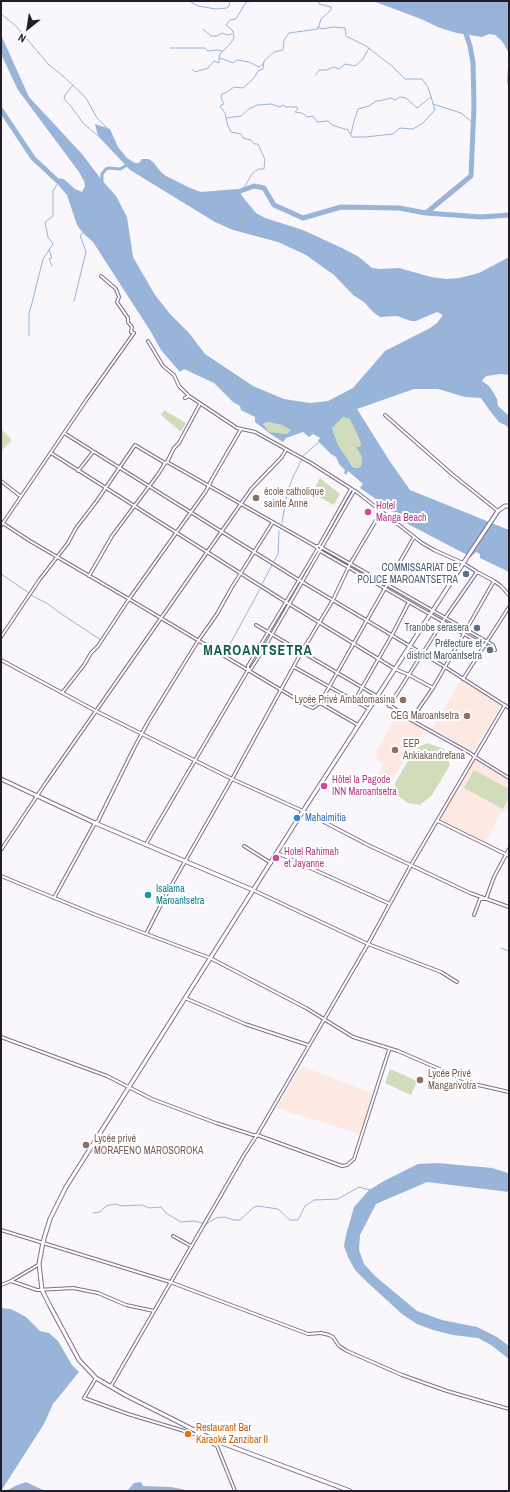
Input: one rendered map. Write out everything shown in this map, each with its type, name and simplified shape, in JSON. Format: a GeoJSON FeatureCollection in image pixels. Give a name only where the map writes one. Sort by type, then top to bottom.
{"type":"FeatureCollection","features":[{"type":"Feature","properties":{"kind":"main road"},"geometry":{"type":"LineString","coordinates":[[350,1491],[224,1443],[111,1387],[96,1378],[79,1360],[42,1290],[40,1264],[43,1242],[50,1219],[60,1197],[277,852],[463,563],[498,511],[505,506],[509,506]]}},
{"type":"Feature","properties":{"kind":"main road"},"geometry":{"type":"LineString","coordinates":[[1,779],[95,823],[253,890]]}},
{"type":"Feature","properties":{"kind":"street"},"geometry":{"type":"LineString","coordinates":[[1,526],[2,522],[87,399],[134,334],[131,332],[132,327],[128,322],[128,318],[117,302],[119,297],[116,289],[102,276]]}},
{"type":"Feature","properties":{"kind":"street"},"geometry":{"type":"LineString","coordinates":[[148,341],[163,366],[174,375],[179,386],[200,404],[242,429],[255,432],[304,459],[351,488],[414,537],[434,550],[463,563],[494,581],[504,588],[509,596]]}},
{"type":"Feature","properties":{"kind":"street"},"geometry":{"type":"LineString","coordinates":[[185,398],[189,396]]}},
{"type":"Feature","properties":{"kind":"street"},"geometry":{"type":"LineString","coordinates":[[89,576],[112,536],[166,463],[174,448],[180,443],[200,404]]}},
{"type":"Feature","properties":{"kind":"street"},"geometry":{"type":"LineString","coordinates":[[385,415],[453,475],[498,511]]}},
{"type":"Feature","properties":{"kind":"street"},"geometry":{"type":"LineString","coordinates":[[62,693],[84,665],[91,653],[98,646],[129,599],[209,486],[242,429]]}},
{"type":"Feature","properties":{"kind":"street"},"geometry":{"type":"LineString","coordinates":[[64,433],[92,452],[299,580],[445,667],[509,708]]}},
{"type":"Feature","properties":{"kind":"street"},"geometry":{"type":"LineString","coordinates":[[1,637],[135,445],[386,584],[432,612],[464,634],[495,650],[495,647],[487,642],[445,618],[432,612],[409,602],[348,568],[317,550],[315,546]]}},
{"type":"Feature","properties":{"kind":"street"},"geometry":{"type":"LineString","coordinates":[[1,850],[36,796],[256,483],[281,458],[286,450]]}},
{"type":"Feature","properties":{"kind":"street"},"geometry":{"type":"LineString","coordinates":[[78,471],[92,452]]}},
{"type":"Feature","properties":{"kind":"street"},"geometry":{"type":"LineString","coordinates":[[51,453],[289,604],[395,669],[433,688]]}},
{"type":"Feature","properties":{"kind":"street"},"geometry":{"type":"LineString","coordinates":[[1,481],[20,496]]}},
{"type":"Feature","properties":{"kind":"street"},"geometry":{"type":"LineString","coordinates":[[146,845],[196,761],[248,670],[248,666],[317,550],[351,488]]}},
{"type":"Feature","properties":{"kind":"street"},"geometry":{"type":"LineString","coordinates":[[248,670],[251,669],[354,491]]}},
{"type":"Feature","properties":{"kind":"street"},"geometry":{"type":"LineString","coordinates":[[146,934],[163,900],[282,690],[301,653],[333,600],[350,564],[382,512]]}},
{"type":"Feature","properties":{"kind":"street"},"geometry":{"type":"LineString","coordinates":[[2,522],[30,542],[129,599],[311,708],[316,707],[320,703],[366,619],[414,537]]}},
{"type":"Feature","properties":{"kind":"street"},"geometry":{"type":"LineString","coordinates":[[54,898],[95,823],[98,821],[142,734],[198,641],[217,614],[273,522]]}},
{"type":"Feature","properties":{"kind":"street"},"geometry":{"type":"LineString","coordinates":[[389,706],[443,621],[477,572]]}},
{"type":"Feature","properties":{"kind":"street"},"geometry":{"type":"LineString","coordinates":[[411,720],[433,688],[494,581]]}},
{"type":"Feature","properties":{"kind":"street"},"geometry":{"type":"LineString","coordinates":[[355,700],[379,659],[409,602]]}},
{"type":"Feature","properties":{"kind":"street"},"geometry":{"type":"LineString","coordinates":[[463,679],[509,607]]}},
{"type":"Feature","properties":{"kind":"street"},"geometry":{"type":"LineString","coordinates":[[256,626],[377,697],[411,720],[470,753],[475,758],[509,778]]}},
{"type":"Feature","properties":{"kind":"street"},"geometry":{"type":"LineString","coordinates":[[1,660],[96,711],[232,779],[303,811],[340,832],[470,893],[509,907]]}},
{"type":"Feature","properties":{"kind":"street"},"geometry":{"type":"LineString","coordinates":[[294,666],[370,709]]}},
{"type":"Feature","properties":{"kind":"street"},"geometry":{"type":"LineString","coordinates":[[320,703],[359,726]]}},
{"type":"Feature","properties":{"kind":"street"},"geometry":{"type":"LineString","coordinates":[[111,1387],[170,1282],[368,944],[411,865],[505,705]]}},
{"type":"Feature","properties":{"kind":"street"},"geometry":{"type":"LineString","coordinates":[[438,821],[508,855]]}},
{"type":"Feature","properties":{"kind":"street"},"geometry":{"type":"LineString","coordinates":[[244,846],[271,863]]}},
{"type":"Feature","properties":{"kind":"street"},"geometry":{"type":"LineString","coordinates":[[486,899],[494,877],[508,855],[509,849]]}},
{"type":"Feature","properties":{"kind":"street"},"geometry":{"type":"LineString","coordinates":[[277,852],[390,904]]}},
{"type":"Feature","properties":{"kind":"street"},"geometry":{"type":"LineString","coordinates":[[1,876],[210,958],[296,1002],[353,1038],[416,1059],[474,1084],[509,1092]]}},
{"type":"Feature","properties":{"kind":"street"},"geometry":{"type":"LineString","coordinates":[[253,890],[368,944],[441,972],[457,982]]}},
{"type":"Feature","properties":{"kind":"street"},"geometry":{"type":"LineString","coordinates":[[474,915],[480,899],[486,899]]}},
{"type":"Feature","properties":{"kind":"street"},"geometry":{"type":"LineString","coordinates":[[185,998],[244,1024],[308,1045]]}},
{"type":"Feature","properties":{"kind":"street"},"geometry":{"type":"LineString","coordinates":[[1,1037],[107,1076],[152,1099],[342,1166],[349,1164],[354,1159],[389,1049]]}},
{"type":"Feature","properties":{"kind":"street"},"geometry":{"type":"LineString","coordinates":[[1,1230],[170,1282],[308,1334],[321,1333],[330,1335],[339,1346],[347,1351],[402,1375],[509,1409]]}},
{"type":"Feature","properties":{"kind":"street"},"geometry":{"type":"LineString","coordinates":[[173,1236],[191,1246]]}},
{"type":"Feature","properties":{"kind":"street"},"geometry":{"type":"LineString","coordinates":[[1,1285],[11,1281],[40,1264]]}},
{"type":"Feature","properties":{"kind":"street"},"geometry":{"type":"LineString","coordinates":[[11,1281],[36,1290],[74,1288],[98,1293],[126,1305],[154,1311]]}},
{"type":"Feature","properties":{"kind":"street"},"geometry":{"type":"LineString","coordinates":[[96,1378],[84,1398],[212,1442]]}},
{"type":"Feature","properties":{"kind":"street"},"geometry":{"type":"LineString","coordinates":[[189,1433],[192,1428]]}},
{"type":"Feature","properties":{"kind":"street"},"geometry":{"type":"LineString","coordinates":[[198,1431],[217,1446],[235,1491]]}},
{"type":"Feature","properties":{"kind":"street"},"geometry":{"type":"LineString","coordinates":[[217,1446],[218,1444],[224,1443]]}},
{"type":"Feature","properties":{"kind":"shaded area","name":"CEG Maroantsetra"},"geometry":{"type":"Polygon","coordinates":[[[461,680],[501,704],[473,752],[432,728],[461,680]]]}},
{"type":"Feature","properties":{"kind":"shaded area","name":"EEP Ankiakandrefana"},"geometry":{"type":"Polygon","coordinates":[[[397,713],[425,730],[389,785],[376,778],[384,764],[375,759],[378,755],[376,753],[397,713]]]}},
{"type":"Feature","properties":{"kind":"shaded area"},"geometry":{"type":"Polygon","coordinates":[[[471,758],[509,780],[509,807],[500,815],[485,843],[458,828],[438,820],[471,758]]]}},
{"type":"Feature","properties":{"kind":"shaded area"},"geometry":{"type":"Polygon","coordinates":[[[301,1066],[373,1094],[360,1134],[277,1108],[301,1066]]]}},
{"type":"Feature","properties":{"kind":"green space"},"geometry":{"type":"Polygon","coordinates":[[[164,410],[186,423],[181,432],[161,415],[164,410]]]}},
{"type":"Feature","properties":{"kind":"green space"},"geometry":{"type":"Polygon","coordinates":[[[343,417],[350,419],[361,443],[361,447],[357,447],[362,460],[359,468],[355,468],[348,460],[338,445],[332,428],[343,417]]]}},
{"type":"Feature","properties":{"kind":"green space"},"geometry":{"type":"Polygon","coordinates":[[[268,422],[282,425],[291,429],[287,434],[269,432],[263,424],[268,422]]]}},
{"type":"Feature","properties":{"kind":"green space"},"geometry":{"type":"Polygon","coordinates":[[[1,429],[12,440],[1,451],[1,429]]]}},
{"type":"Feature","properties":{"kind":"green space"},"geometry":{"type":"Polygon","coordinates":[[[320,478],[340,494],[334,505],[312,493],[320,478]]]}},
{"type":"Feature","properties":{"kind":"green space"},"geometry":{"type":"Polygon","coordinates":[[[427,743],[444,749],[450,765],[432,795],[420,805],[408,803],[397,795],[395,783],[415,749],[427,743]]]}},
{"type":"Feature","properties":{"kind":"green space"},"geometry":{"type":"Polygon","coordinates":[[[474,770],[509,789],[509,797],[503,809],[464,788],[474,770]]]}},
{"type":"Feature","properties":{"kind":"green space"},"geometry":{"type":"Polygon","coordinates":[[[390,1069],[417,1081],[411,1095],[385,1083],[390,1069]]]}},
{"type":"Feature","properties":{"kind":"water"},"geometry":{"type":"Polygon","coordinates":[[[373,1],[509,1],[509,53],[502,41],[495,35],[489,34],[482,37],[457,33],[440,28],[421,19],[373,1]]]}},
{"type":"Feature","properties":{"kind":"water"},"geometry":{"type":"Polygon","coordinates":[[[1,35],[29,97],[82,154],[116,196],[127,217],[133,257],[155,295],[170,314],[189,333],[205,354],[253,386],[284,399],[310,403],[328,401],[353,388],[385,351],[430,328],[437,323],[443,315],[437,312],[416,321],[411,321],[397,316],[380,317],[364,302],[353,295],[334,275],[306,255],[278,242],[233,230],[215,222],[130,170],[98,136],[95,124],[110,129],[118,147],[127,158],[135,163],[139,163],[142,159],[149,159],[166,176],[201,192],[237,189],[256,213],[265,218],[303,230],[344,249],[359,257],[372,268],[399,268],[431,277],[446,279],[459,278],[479,273],[509,257],[509,375],[501,374],[486,376],[482,381],[489,386],[493,392],[497,399],[498,406],[509,416],[509,432],[507,426],[499,422],[481,398],[465,397],[438,389],[414,389],[357,409],[410,490],[509,530],[509,572],[480,558],[480,554],[476,552],[471,557],[408,524],[360,488],[363,484],[348,471],[346,475],[344,473],[345,470],[339,464],[336,457],[318,441],[320,438],[313,434],[309,437],[303,432],[286,438],[283,442],[272,435],[255,422],[255,417],[241,410],[240,406],[233,402],[214,383],[184,369],[180,372],[161,350],[93,242],[77,225],[67,195],[60,187],[58,182],[60,178],[65,180],[75,189],[82,192],[85,186],[84,181],[79,172],[18,90],[1,54],[1,35]],[[343,417],[332,428],[338,445],[352,466],[359,468],[362,460],[356,447],[360,447],[361,443],[350,419],[343,417]],[[268,422],[263,424],[269,432],[287,434],[291,430],[282,425],[268,422]]]}},
{"type":"Feature","properties":{"kind":"water"},"geometry":{"type":"Polygon","coordinates":[[[509,53],[509,87],[507,82],[509,53]]]}},
{"type":"Feature","properties":{"kind":"water"},"geometry":{"type":"Polygon","coordinates":[[[438,1163],[492,1168],[505,1172],[509,1174],[509,1192],[427,1182],[376,1204],[360,1235],[359,1250],[364,1264],[375,1276],[417,1311],[442,1320],[477,1327],[497,1337],[509,1346],[509,1359],[491,1345],[478,1338],[453,1335],[433,1330],[417,1324],[402,1314],[355,1270],[344,1246],[354,1207],[369,1190],[418,1164],[438,1163]]]}},
{"type":"Feature","properties":{"kind":"water"},"geometry":{"type":"Polygon","coordinates":[[[1,1308],[11,1309],[26,1317],[40,1331],[49,1333],[58,1341],[72,1365],[79,1372],[53,1404],[44,1424],[1,1491],[1,1308]]]}},
{"type":"Feature","properties":{"kind":"water"},"geometry":{"type":"Polygon","coordinates":[[[26,1482],[45,1491],[6,1491],[15,1486],[26,1482]]]}},
{"type":"Feature","properties":{"kind":"water"},"geometry":{"type":"Polygon","coordinates":[[[141,1482],[143,1486],[171,1487],[191,1491],[127,1491],[134,1483],[141,1482]]]}},
{"type":"Feature","properties":{"kind":"waterway"},"geometry":{"type":"LineString","coordinates":[[191,2],[198,6],[216,9],[227,8],[230,1]]}},
{"type":"Feature","properties":{"kind":"waterway"},"geometry":{"type":"LineString","coordinates":[[192,69],[195,72],[208,68],[214,61],[219,63],[220,54],[234,38],[233,31],[226,25],[230,20],[236,19],[246,2],[259,1]]}},
{"type":"Feature","properties":{"kind":"waterway"},"geometry":{"type":"LineString","coordinates":[[242,191],[252,174],[258,169],[264,169],[265,160],[258,144],[254,144],[251,140],[243,138],[241,134],[231,132],[225,113],[220,106],[224,104],[221,98],[222,94],[234,87],[243,88],[254,78],[258,71],[263,69],[264,61],[274,52],[283,50],[284,40],[289,33],[318,29],[321,19],[331,10],[331,7],[319,4],[319,1]]}},
{"type":"Feature","properties":{"kind":"waterway"},"geometry":{"type":"LineString","coordinates":[[1,14],[16,26],[49,65],[86,98],[97,118],[107,128]]}},
{"type":"Feature","properties":{"kind":"waterway"},"geometry":{"type":"LineString","coordinates":[[226,118],[241,116],[249,109],[257,105],[271,104],[280,107],[283,105],[286,107],[297,107],[298,109],[295,112],[302,113],[307,117],[313,116],[317,122],[328,121],[332,125],[348,130],[352,137],[365,137],[393,134],[400,128],[413,129],[423,123],[435,110],[428,87],[422,79],[405,79],[392,66],[366,46],[346,36],[345,28],[333,27],[322,29],[318,27]]}},
{"type":"Feature","properties":{"kind":"waterway"},"geometry":{"type":"LineString","coordinates":[[235,193],[254,186],[264,188],[274,205],[303,218],[341,207],[399,208],[426,213],[471,176],[474,106],[473,63],[470,46],[464,28]]}},
{"type":"Feature","properties":{"kind":"waterway"},"geometry":{"type":"LineString","coordinates":[[203,29],[211,36],[217,36],[222,33],[228,35],[232,34]]}},
{"type":"Feature","properties":{"kind":"waterway"},"geometry":{"type":"LineString","coordinates":[[170,48],[205,48],[208,51],[222,51]]}},
{"type":"Feature","properties":{"kind":"waterway"},"geometry":{"type":"LineString","coordinates":[[316,75],[319,70],[326,70],[334,67],[339,69],[345,64],[355,66],[363,59],[369,48]]}},
{"type":"Feature","properties":{"kind":"waterway"},"geometry":{"type":"LineString","coordinates":[[220,58],[233,63],[237,60],[249,62],[259,67],[264,63]]}},
{"type":"Feature","properties":{"kind":"waterway"},"geometry":{"type":"LineString","coordinates":[[73,85],[65,95],[64,99],[83,123],[97,135]]}},
{"type":"Feature","properties":{"kind":"waterway"},"geometry":{"type":"LineString","coordinates":[[351,134],[358,109],[369,106],[376,101],[391,98],[395,100],[400,97],[406,98],[417,108],[431,97]]}},
{"type":"Feature","properties":{"kind":"waterway"},"geometry":{"type":"LineString","coordinates":[[433,104],[461,113],[473,123]]}},
{"type":"Feature","properties":{"kind":"waterway"},"geometry":{"type":"LineString","coordinates":[[1,110],[33,158],[63,186]]}},
{"type":"Feature","properties":{"kind":"waterway"},"geometry":{"type":"LineString","coordinates":[[102,183],[102,174],[106,169],[120,169],[127,165]]}},
{"type":"Feature","properties":{"kind":"waterway"},"geometry":{"type":"LineString","coordinates":[[52,266],[49,259],[52,258],[49,250],[53,244],[48,237],[45,222],[53,216],[53,191],[59,181]]}},
{"type":"Feature","properties":{"kind":"waterway"},"geometry":{"type":"LineString","coordinates":[[426,213],[481,217],[509,215]]}},
{"type":"Feature","properties":{"kind":"waterway"},"geometry":{"type":"LineString","coordinates":[[74,301],[86,252],[80,235],[83,233]]}},
{"type":"Feature","properties":{"kind":"waterway"},"geometry":{"type":"LineString","coordinates":[[29,336],[29,313],[43,259],[49,250]]}},
{"type":"Feature","properties":{"kind":"waterway"},"geometry":{"type":"LineString","coordinates":[[282,523],[287,493],[293,477],[304,455],[319,442]]}},
{"type":"Feature","properties":{"kind":"waterway"},"geometry":{"type":"LineString","coordinates":[[274,561],[278,554],[279,531]]}},
{"type":"Feature","properties":{"kind":"waterway"},"geometry":{"type":"LineString","coordinates":[[262,584],[272,565]]}},
{"type":"Feature","properties":{"kind":"waterway"},"geometry":{"type":"LineString","coordinates":[[1,574],[29,593]]}},
{"type":"Feature","properties":{"kind":"waterway"},"geometry":{"type":"LineString","coordinates":[[229,646],[260,589]]}},
{"type":"Feature","properties":{"kind":"waterway"},"geometry":{"type":"LineString","coordinates":[[31,595],[48,604],[101,640]]}},
{"type":"Feature","properties":{"kind":"waterway"},"geometry":{"type":"LineString","coordinates":[[501,948],[509,951]]}},
{"type":"Feature","properties":{"kind":"waterway"},"geometry":{"type":"LineString","coordinates":[[93,1213],[100,1212],[106,1206],[115,1204],[122,1206],[142,1205],[149,1208],[161,1207],[166,1213],[181,1222],[194,1221],[206,1224],[216,1218],[224,1217],[240,1220],[254,1207],[258,1206],[278,1209],[290,1220],[298,1220],[305,1206],[314,1200],[338,1199],[359,1187],[370,1190]]}},
{"type":"Feature","properties":{"kind":"place","name":"école catholique sainte Anne"},"geometry":{"type":"Point","coordinates":[256,498]}},
{"type":"Feature","properties":{"kind":"place","name":"Hotel Manga Beach"},"geometry":{"type":"Point","coordinates":[368,512]}},
{"type":"Feature","properties":{"kind":"place","name":"COMMISSARIAT DE POLICE MAROANTSETRA"},"geometry":{"type":"Point","coordinates":[466,574]}},
{"type":"Feature","properties":{"kind":"place","name":"Tranobe serasera"},"geometry":{"type":"Point","coordinates":[477,628]}},
{"type":"Feature","properties":{"kind":"place","name":"Préfecture et district Maroantsetra"},"geometry":{"type":"Point","coordinates":[490,650]}},
{"type":"Feature","properties":{"kind":"place","name":"Lycée Privé Ambatomasina"},"geometry":{"type":"Point","coordinates":[403,700]}},
{"type":"Feature","properties":{"kind":"place","name":"CEG Maroantsetra"},"geometry":{"type":"Point","coordinates":[467,716]}},
{"type":"Feature","properties":{"kind":"place","name":"EEP Ankiakandrefana"},"geometry":{"type":"Point","coordinates":[395,750]}},
{"type":"Feature","properties":{"kind":"place","name":"Hôtel la Pagode INN Maroantsetra"},"geometry":{"type":"Point","coordinates":[324,786]}},
{"type":"Feature","properties":{"kind":"place","name":"Mahaimitia"},"geometry":{"type":"Point","coordinates":[297,818]}},
{"type":"Feature","properties":{"kind":"place","name":"Hotel Rahimah et Jayanne"},"geometry":{"type":"Point","coordinates":[276,858]}},
{"type":"Feature","properties":{"kind":"place","name":"Isalama Maroantsetra"},"geometry":{"type":"Point","coordinates":[148,895]}},
{"type":"Feature","properties":{"kind":"place","name":"Lycée Privé Mangarivotra"},"geometry":{"type":"Point","coordinates":[420,1080]}},
{"type":"Feature","properties":{"kind":"place","name":"Lycée privé MORAFENO MAROSOROKA"},"geometry":{"type":"Point","coordinates":[86,1145]}},
{"type":"Feature","properties":{"kind":"place","name":"Restaurant Bar Karaoké Zanzibar II"},"geometry":{"type":"Point","coordinates":[188,1434]}},
{"type":"Feature","properties":{"kind":"district","name":"MAROANTSETRA"},"geometry":{"type":"Point","coordinates":[258,651]}}]}
